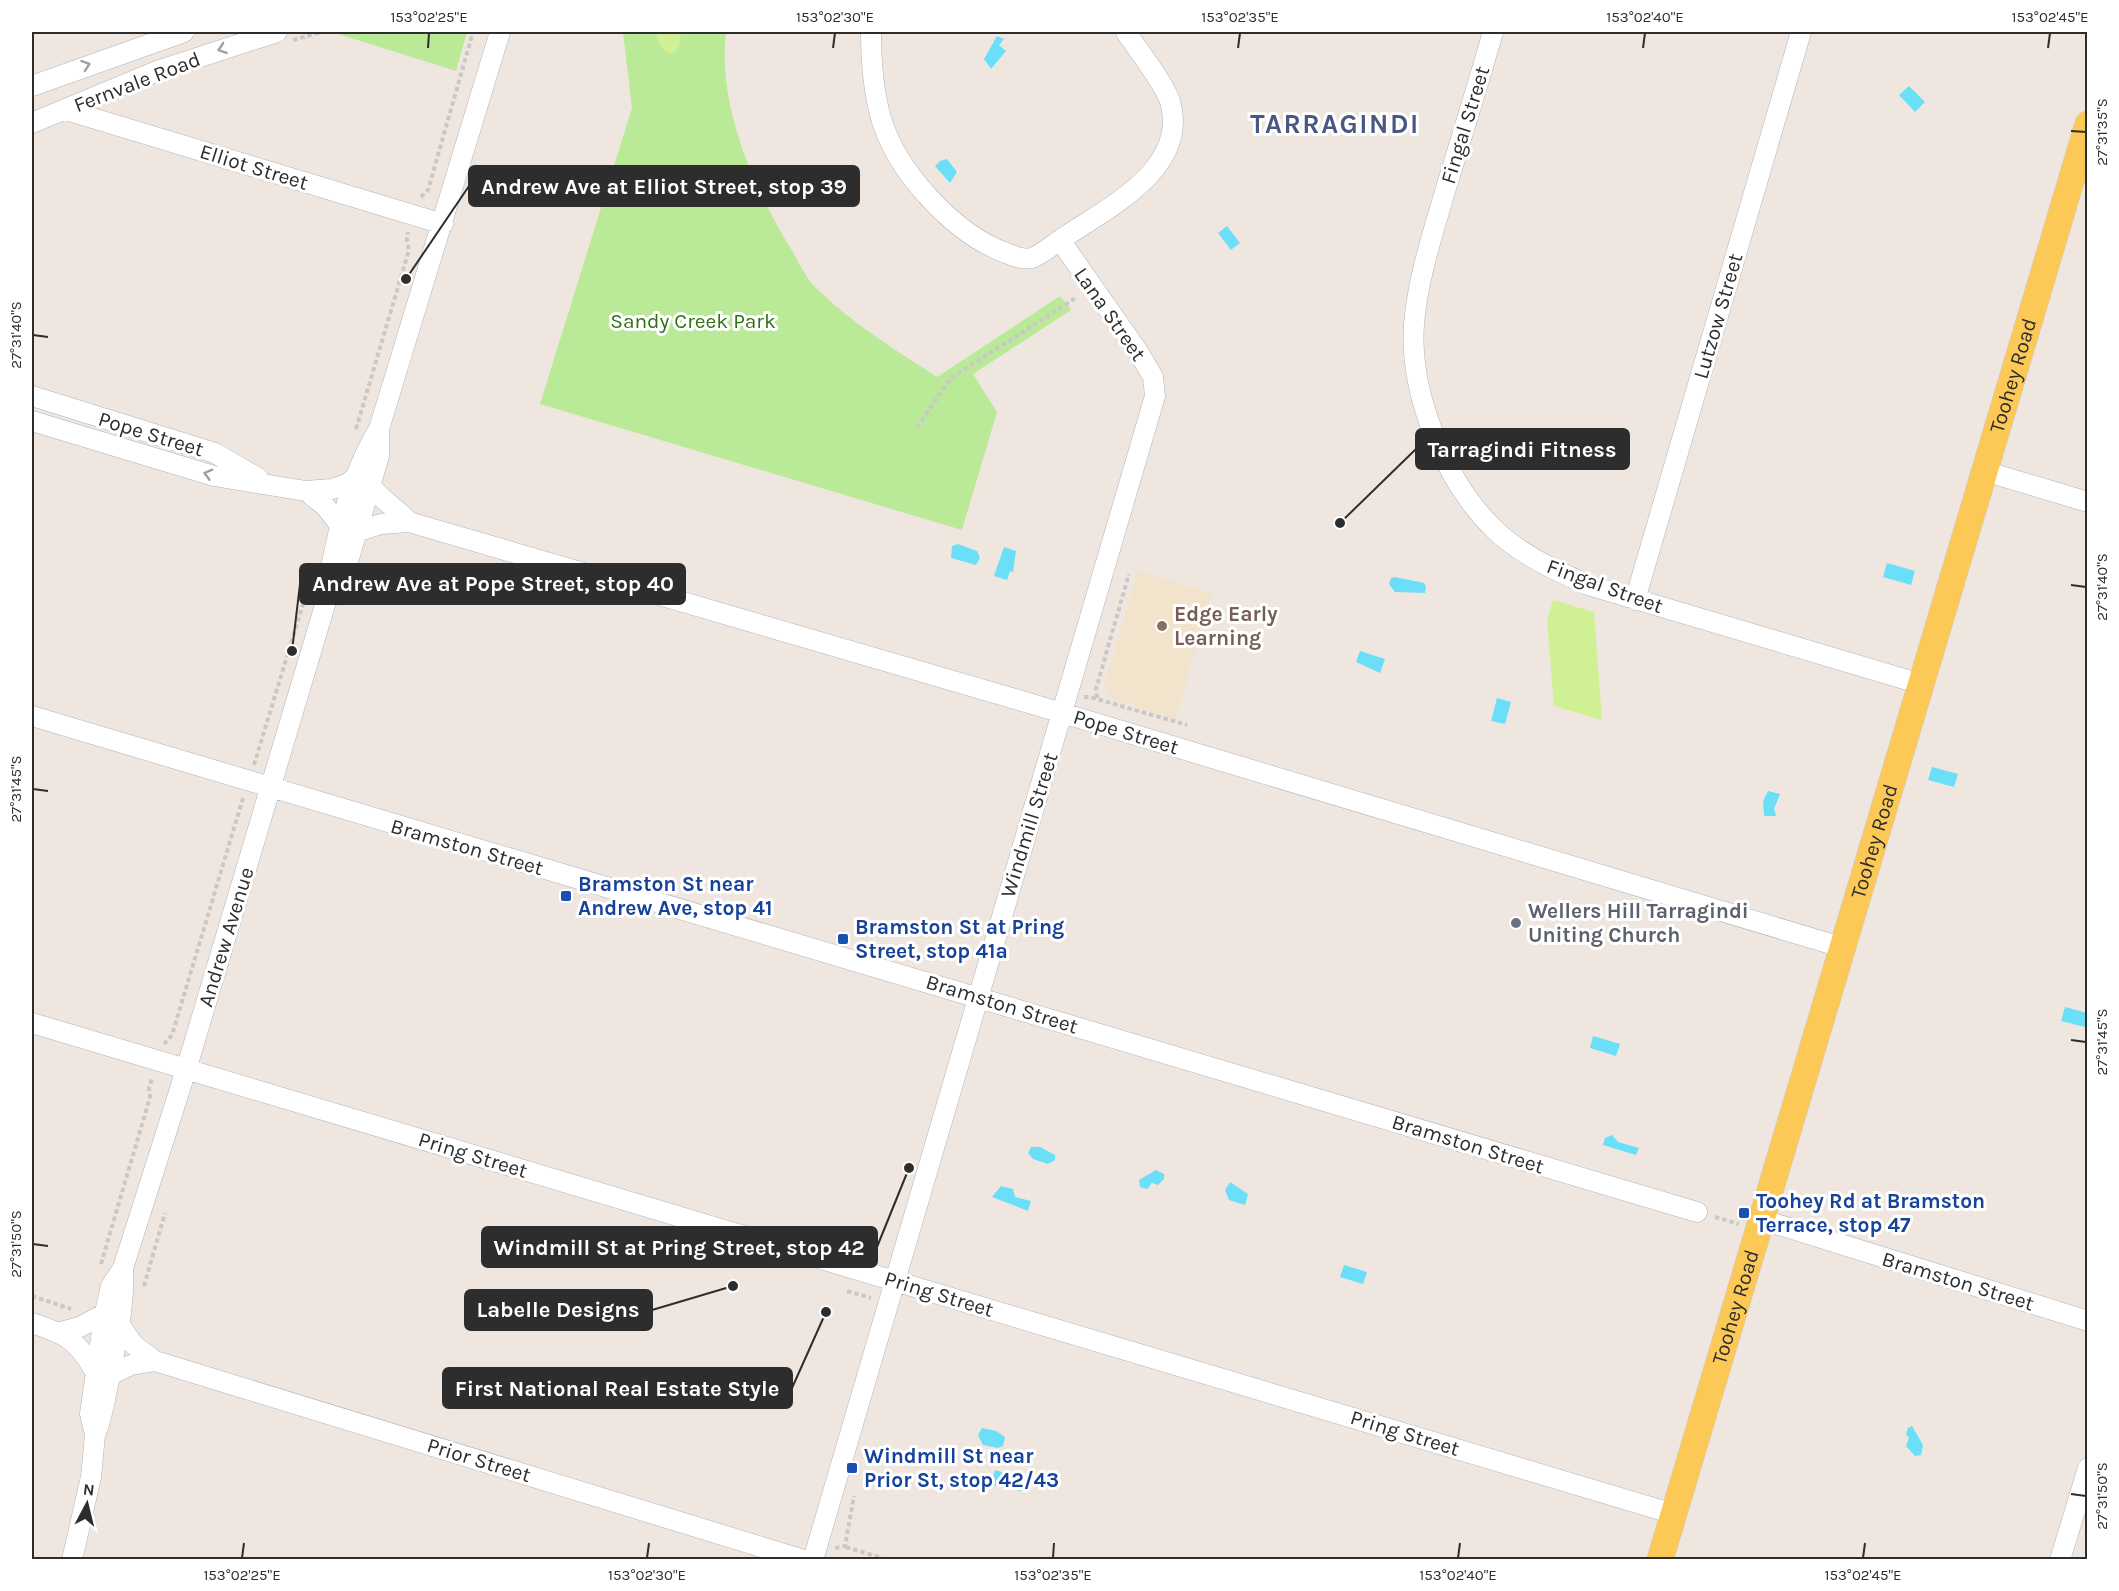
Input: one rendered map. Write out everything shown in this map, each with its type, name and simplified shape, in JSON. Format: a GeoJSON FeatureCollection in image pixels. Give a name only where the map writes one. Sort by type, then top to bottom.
{"type":"FeatureCollection","features":[{"type":"Feature","properties":{"kind":"main road","name":"Toohey Road"},"geometry":{"type":"LineString","coordinates":[[1660,1560],[2088,124]]}},
{"type":"Feature","properties":{"kind":"street","name":"Fernvale Road"},"geometry":{"type":"LineString","coordinates":[[32,86],[184,32]]}},
{"type":"Feature","properties":{"kind":"street","name":"Fernvale Road"},"geometry":{"type":"LineString","coordinates":[[32,123],[157,71],[277,32]]}},
{"type":"Feature","properties":{"kind":"street","name":"Andrew Avenue"},"geometry":{"type":"LineString","coordinates":[[72,1560],[91,1477],[94,1435],[90,1414],[102,1372],[112,1319],[111,1287],[123,1268],[186,1070],[326,605],[344,575],[349,530],[363,481],[379,456],[379,429],[500,32]]}},
{"type":"Feature","properties":{"kind":"street"},"geometry":{"type":"LineString","coordinates":[[871,32],[871,63],[881,119],[899,159],[934,203],[974,238],[1015,257],[1031,258],[1143,183],[1161,162],[1173,128],[1169,100],[1126,32]]}},
{"type":"Feature","properties":{"kind":"street","name":"Fingal Street"},"geometry":{"type":"LineString","coordinates":[[1493,32],[1423,267],[1414,326],[1418,384],[1435,439],[1463,492],[1495,530],[1539,562],[1588,585],[1921,684]]}},
{"type":"Feature","properties":{"kind":"street","name":"Lutzow Street"},"geometry":{"type":"LineString","coordinates":[[1635,600],[1801,32]]}},
{"type":"Feature","properties":{"kind":"street","name":"Elliot Street"},"geometry":{"type":"LineString","coordinates":[[66,110],[442,224]]}},
{"type":"Feature","properties":{"kind":"street","name":"Lana Street"},"geometry":{"type":"LineString","coordinates":[[1060,240],[1139,353],[1153,377],[1155,396],[1062,713]]}},
{"type":"Feature","properties":{"kind":"street","name":"Pope Street"},"geometry":{"type":"LineString","coordinates":[[32,396],[214,453],[266,482]]}},
{"type":"Feature","properties":{"kind":"street","name":"Pope Street"},"geometry":{"type":"LineString","coordinates":[[32,421],[214,476],[266,482],[306,490],[332,489],[363,481],[388,506],[409,522]]}},
{"type":"Feature","properties":{"kind":"street"},"geometry":{"type":"LineString","coordinates":[[1984,471],[2088,502]]}},
{"type":"Feature","properties":{"kind":"street"},"geometry":{"type":"LineString","coordinates":[[306,490],[349,530]]}},
{"type":"Feature","properties":{"kind":"street","name":"Pope Street"},"geometry":{"type":"LineString","coordinates":[[349,530],[409,522],[1062,713],[1841,948]]}},
{"type":"Feature","properties":{"kind":"street","name":"Windmill Street"},"geometry":{"type":"LineString","coordinates":[[813,1560],[1062,713]]}},
{"type":"Feature","properties":{"kind":"street","name":"Bramston Street"},"geometry":{"type":"LineString","coordinates":[[32,716],[1697,1212]]}},
{"type":"Feature","properties":{"kind":"street","name":"Pring Street"},"geometry":{"type":"LineString","coordinates":[[32,1023],[1674,1514]]}},
{"type":"Feature","properties":{"kind":"street","name":"Bramston Street"},"geometry":{"type":"LineString","coordinates":[[1760,1219],[2088,1321]]}},
{"type":"Feature","properties":{"kind":"street"},"geometry":{"type":"LineString","coordinates":[[61,1332],[112,1319]]}},
{"type":"Feature","properties":{"kind":"street","name":"Prior Street"},"geometry":{"type":"LineString","coordinates":[[112,1319],[134,1345],[155,1361],[804,1560]]}},
{"type":"Feature","properties":{"kind":"street"},"geometry":{"type":"LineString","coordinates":[[32,1323],[61,1332],[80,1347],[102,1372]]}},
{"type":"Feature","properties":{"kind":"street","name":"Prior Street"},"geometry":{"type":"LineString","coordinates":[[102,1372],[155,1361]]}},
{"type":"Feature","properties":{"kind":"street"},"geometry":{"type":"LineString","coordinates":[[2060,1560],[2088,1468]]}},
{"type":"Feature","properties":{"kind":"path"},"geometry":{"type":"LineString","coordinates":[[417,202],[428,190],[473,32]]}},
{"type":"Feature","properties":{"kind":"path"},"geometry":{"type":"LineString","coordinates":[[353,437],[409,250],[407,238],[409,229]]}},
{"type":"Feature","properties":{"kind":"path"},"geometry":{"type":"LineString","coordinates":[[917,427],[951,378],[1080,295]]}},
{"type":"Feature","properties":{"kind":"path"},"geometry":{"type":"LineString","coordinates":[[1097,698],[1096,689],[1129,574]]}},
{"type":"Feature","properties":{"kind":"path"},"geometry":{"type":"LineString","coordinates":[[254,765],[308,587]]}},
{"type":"Feature","properties":{"kind":"path"},"geometry":{"type":"LineString","coordinates":[[1084,697],[1097,698],[1186,725]]}},
{"type":"Feature","properties":{"kind":"path"},"geometry":{"type":"LineString","coordinates":[[162,1050],[172,1035],[242,802]]}},
{"type":"Feature","properties":{"kind":"path"},"geometry":{"type":"LineString","coordinates":[[99,1271],[150,1096],[149,1088],[153,1074]]}},
{"type":"Feature","properties":{"kind":"path"},"geometry":{"type":"LineString","coordinates":[[142,1293],[165,1213]]}},
{"type":"Feature","properties":{"kind":"path"},"geometry":{"type":"LineString","coordinates":[[847,1291],[872,1298]]}},
{"type":"Feature","properties":{"kind":"path"},"geometry":{"type":"LineString","coordinates":[[32,1296],[75,1310]]}},
{"type":"Feature","properties":{"kind":"path"},"geometry":{"type":"LineString","coordinates":[[845,1546],[855,1490]]}},
{"type":"Feature","properties":{"kind":"path"},"geometry":{"type":"LineString","coordinates":[[838,1549],[845,1546],[888,1560]]}},
{"type":"Feature","properties":{"kind":"shaded area","name":"Edge Early Learning"},"geometry":{"type":"Polygon","coordinates":[[[1138,571],[1212,593],[1175,720],[1113,699],[1104,685],[1138,571]]]}},
{"type":"Feature","properties":{"kind":"green space"},"geometry":{"type":"Polygon","coordinates":[[[332,32],[467,32],[456,71],[332,32]]]}},
{"type":"Feature","properties":{"kind":"green space","name":"Sandy Creek Park"},"geometry":{"type":"Polygon","coordinates":[[[623,32],[726,32],[727,89],[742,148],[766,204],[804,272],[816,288],[844,313],[874,336],[937,377],[1060,296],[1071,310],[973,374],[997,412],[962,530],[540,404],[632,108],[623,32]]]}},
{"type":"Feature","properties":{"kind":"green space"},"geometry":{"type":"Polygon","coordinates":[[[656,32],[680,32],[680,41],[675,52],[666,52],[662,48],[656,32]]]}},
{"type":"Feature","properties":{"kind":"green space"},"geometry":{"type":"Polygon","coordinates":[[[1553,600],[1594,612],[1602,720],[1554,706],[1547,620],[1553,600]]]}},
{"type":"Feature","properties":{"kind":"water"},"geometry":{"type":"Polygon","coordinates":[[[997,36],[1004,39],[999,45],[1006,51],[991,69],[984,59],[997,36]]]}},
{"type":"Feature","properties":{"kind":"water"},"geometry":{"type":"Polygon","coordinates":[[[1909,86],[1925,102],[1915,112],[1899,95],[1909,86]]]}},
{"type":"Feature","properties":{"kind":"water"},"geometry":{"type":"Polygon","coordinates":[[[947,159],[957,172],[950,183],[935,166],[947,159]]]}},
{"type":"Feature","properties":{"kind":"water"},"geometry":{"type":"Polygon","coordinates":[[[1227,226],[1240,243],[1231,250],[1218,233],[1227,226]]]}},
{"type":"Feature","properties":{"kind":"water"},"geometry":{"type":"Polygon","coordinates":[[[958,544],[977,551],[980,558],[976,565],[951,558],[952,546],[958,544]]]}},
{"type":"Feature","properties":{"kind":"water"},"geometry":{"type":"Polygon","coordinates":[[[1004,547],[1016,551],[1013,572],[1010,571],[1007,580],[994,576],[1004,547]]]}},
{"type":"Feature","properties":{"kind":"water"},"geometry":{"type":"Polygon","coordinates":[[[1887,563],[1915,571],[1911,585],[1883,577],[1887,563]]]}},
{"type":"Feature","properties":{"kind":"water"},"geometry":{"type":"Polygon","coordinates":[[[1391,578],[1424,583],[1425,593],[1395,592],[1389,584],[1391,578]]]}},
{"type":"Feature","properties":{"kind":"water"},"geometry":{"type":"Polygon","coordinates":[[[1360,651],[1385,659],[1380,673],[1356,662],[1360,651]]]}},
{"type":"Feature","properties":{"kind":"water"},"geometry":{"type":"Polygon","coordinates":[[[1497,698],[1511,702],[1505,724],[1491,721],[1497,698]]]}},
{"type":"Feature","properties":{"kind":"water"},"geometry":{"type":"Polygon","coordinates":[[[1932,767],[1958,774],[1954,787],[1928,780],[1932,767]]]}},
{"type":"Feature","properties":{"kind":"water"},"geometry":{"type":"Polygon","coordinates":[[[1768,791],[1780,794],[1774,809],[1776,816],[1764,816],[1763,801],[1768,791]]]}},
{"type":"Feature","properties":{"kind":"water"},"geometry":{"type":"Polygon","coordinates":[[[2065,1007],[2087,1013],[2085,1027],[2061,1021],[2065,1007]]]}},
{"type":"Feature","properties":{"kind":"water"},"geometry":{"type":"Polygon","coordinates":[[[1593,1036],[1620,1044],[1616,1056],[1590,1048],[1593,1036]]]}},
{"type":"Feature","properties":{"kind":"water"},"geometry":{"type":"Polygon","coordinates":[[[1612,1135],[1618,1142],[1639,1148],[1636,1155],[1603,1145],[1605,1138],[1612,1135]]]}},
{"type":"Feature","properties":{"kind":"water"},"geometry":{"type":"Polygon","coordinates":[[[1031,1147],[1040,1147],[1055,1155],[1055,1160],[1048,1164],[1033,1159],[1028,1153],[1031,1147]]]}},
{"type":"Feature","properties":{"kind":"water"},"geometry":{"type":"Polygon","coordinates":[[[1156,1170],[1164,1174],[1164,1179],[1158,1185],[1152,1183],[1147,1189],[1140,1187],[1139,1180],[1156,1170]]]}},
{"type":"Feature","properties":{"kind":"water"},"geometry":{"type":"Polygon","coordinates":[[[1230,1182],[1248,1194],[1245,1205],[1229,1200],[1225,1190],[1230,1182]]]}},
{"type":"Feature","properties":{"kind":"water"},"geometry":{"type":"Polygon","coordinates":[[[1001,1186],[1013,1189],[1015,1197],[1031,1201],[1028,1211],[992,1197],[1001,1186]]]}},
{"type":"Feature","properties":{"kind":"water"},"geometry":{"type":"Polygon","coordinates":[[[1344,1265],[1367,1272],[1363,1284],[1340,1277],[1344,1265]]]}},
{"type":"Feature","properties":{"kind":"water"},"geometry":{"type":"Polygon","coordinates":[[[1912,1426],[1923,1445],[1921,1455],[1915,1456],[1906,1446],[1909,1438],[1906,1434],[1908,1428],[1912,1426]]]}},
{"type":"Feature","properties":{"kind":"water"},"geometry":{"type":"Polygon","coordinates":[[[982,1428],[996,1431],[1005,1437],[1003,1446],[998,1448],[983,1445],[978,1435],[982,1428]]]}},
{"type":"Feature","properties":{"kind":"water"},"geometry":{"type":"Polygon","coordinates":[[[995,1470],[1025,1479],[1021,1491],[991,1485],[995,1470]]]}},
{"type":"Feature","properties":{"kind":"place","name":"Andrew Ave at Elliot Street, stop 39"},"geometry":{"type":"Point","coordinates":[406,279]}},
{"type":"Feature","properties":{"kind":"place","name":"Tarragindi Fitness"},"geometry":{"type":"Point","coordinates":[1340,523]}},
{"type":"Feature","properties":{"kind":"place","name":"Edge Early Learning"},"geometry":{"type":"Point","coordinates":[1162,626]}},
{"type":"Feature","properties":{"kind":"place","name":"Andrew Ave at Pope Street, stop 40"},"geometry":{"type":"Point","coordinates":[292,651]}},
{"type":"Feature","properties":{"kind":"place","name":"Bramston St near Andrew Ave, stop 41"},"geometry":{"type":"Point","coordinates":[566,896]}},
{"type":"Feature","properties":{"kind":"place","name":"Wellers Hill Tarragindi Uniting Church"},"geometry":{"type":"Point","coordinates":[1516,923]}},
{"type":"Feature","properties":{"kind":"place","name":"Bramston St at Pring Street, stop 41a"},"geometry":{"type":"Point","coordinates":[843,939]}},
{"type":"Feature","properties":{"kind":"place","name":"Windmill St at Pring Street, stop 42"},"geometry":{"type":"Point","coordinates":[909,1168]}},
{"type":"Feature","properties":{"kind":"place","name":"Toohey Rd at Bramston Terrace, stop 47"},"geometry":{"type":"Point","coordinates":[1744,1213]}},
{"type":"Feature","properties":{"kind":"place","name":"Labelle Designs"},"geometry":{"type":"Point","coordinates":[733,1286]}},
{"type":"Feature","properties":{"kind":"place","name":"First National Real Estate Style"},"geometry":{"type":"Point","coordinates":[826,1312]}},
{"type":"Feature","properties":{"kind":"place","name":"Windmill St near Prior St, stop 42/43"},"geometry":{"type":"Point","coordinates":[852,1468]}},
{"type":"Feature","properties":{"kind":"district","name":"TARRAGINDI"},"geometry":{"type":"Point","coordinates":[1335,124]}}]}
